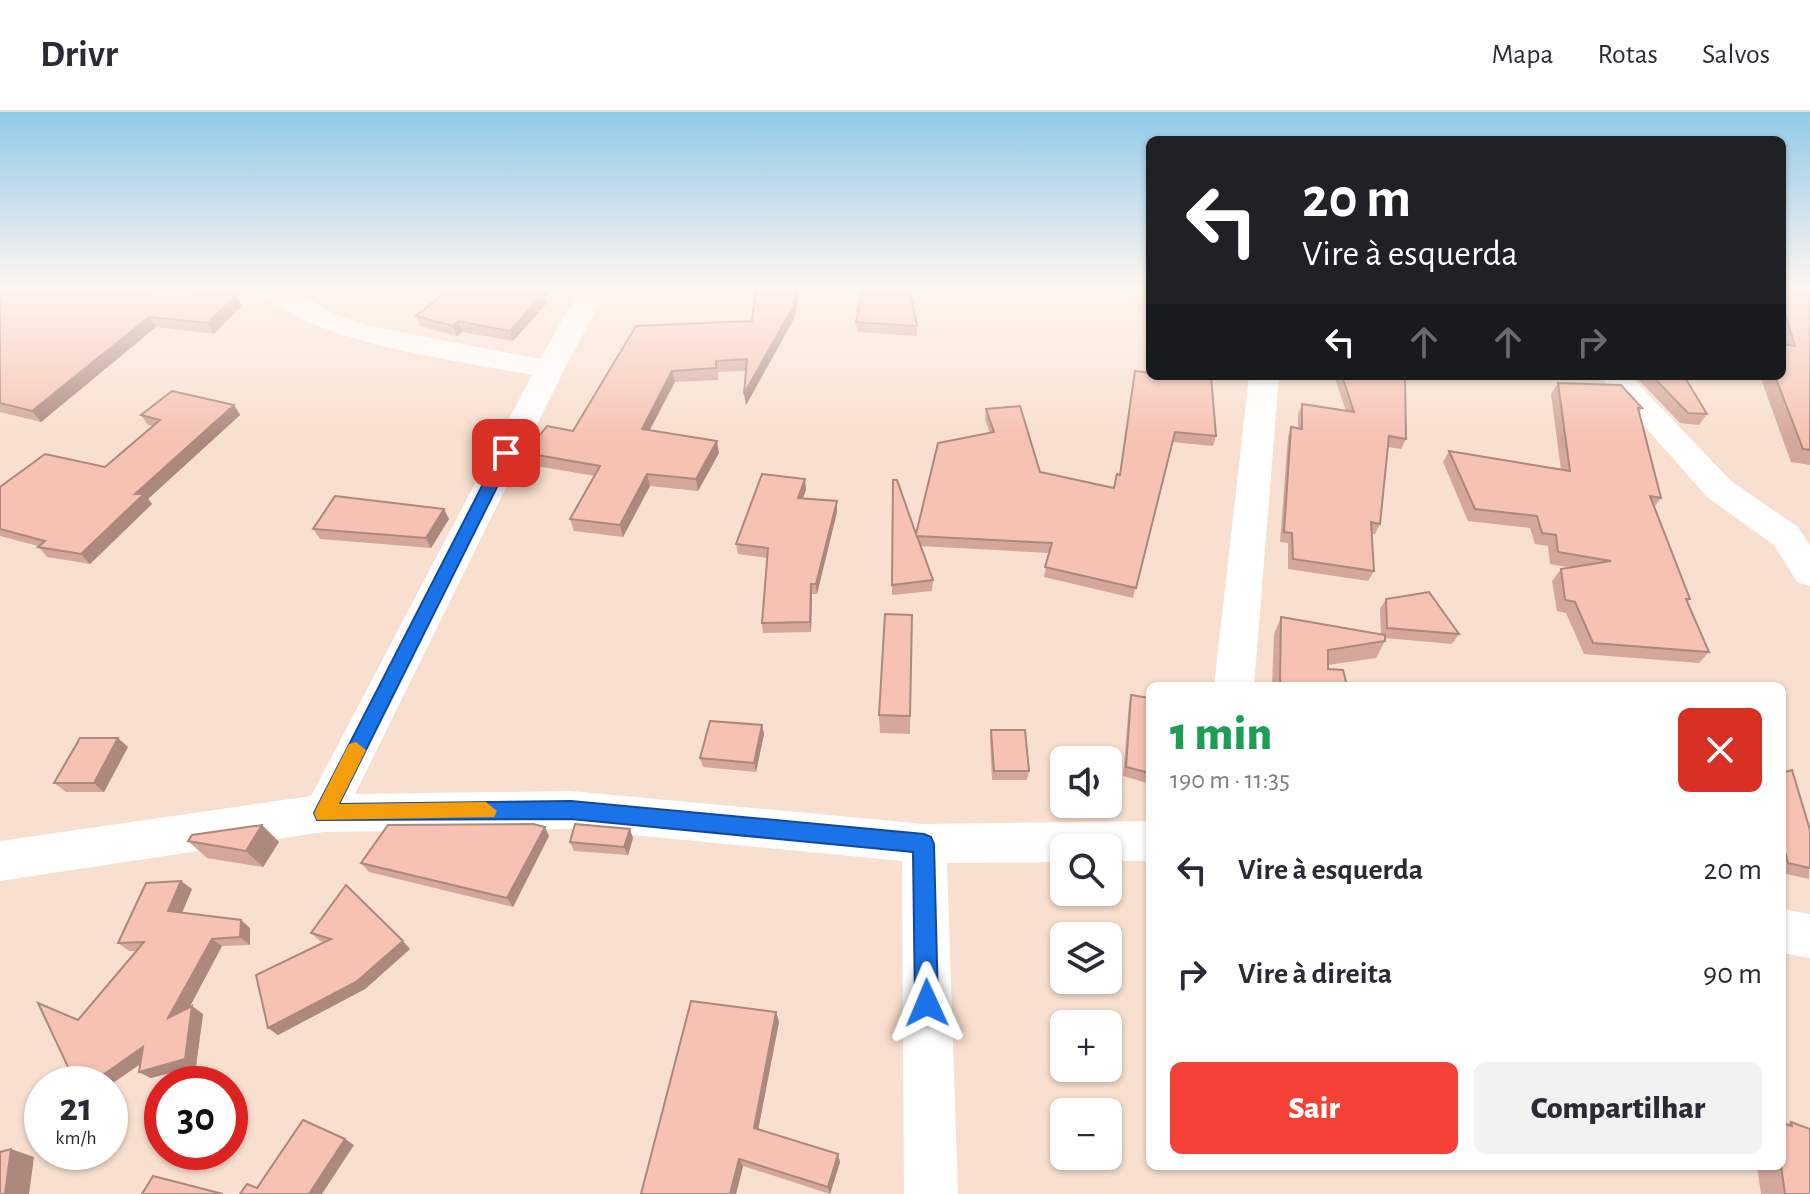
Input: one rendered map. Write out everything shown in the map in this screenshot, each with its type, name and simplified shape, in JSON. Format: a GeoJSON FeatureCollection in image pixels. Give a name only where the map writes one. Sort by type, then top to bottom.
{"type":"FeatureCollection","features":[{"type":"Feature","properties":{"kind":"street"},"geometry":{"type":"LineString","coordinates":[[386,337],[549,370]]}},
{"type":"Feature","properties":{"kind":"street"},"geometry":{"type":"LineString","coordinates":[[324,813],[567,337]]}},
{"type":"Feature","properties":{"kind":"street"},"geometry":{"type":"LineString","coordinates":[[1234,682],[1264,380]]}},
{"type":"Feature","properties":{"kind":"street"},"geometry":{"type":"LineString","coordinates":[[1619,380],[1719,489],[1786,536],[1810,573]]}},
{"type":"Feature","properties":{"kind":"street"},"geometry":{"type":"LineString","coordinates":[[0,861],[324,813],[571,810],[924,844],[1146,841]]}},
{"type":"Feature","properties":{"kind":"street"},"geometry":{"type":"LineString","coordinates":[[924,844],[931,1194]]}},
{"type":"Feature","properties":{"kind":"street"},"geometry":{"type":"LineString","coordinates":[[1786,932],[1810,936]]}},
{"type":"Feature","properties":{"kind":"shaded area"},"geometry":{"type":"Polygon","coordinates":[[[0,337],[1146,337],[1146,380],[1786,380],[1786,363],[1794,337],[1810,337],[1810,1194],[0,1194],[0,337]]]}},
{"type":"Feature","properties":{"kind":"building"},"geometry":{"type":"Polygon","coordinates":[[[0,337],[123,337],[32,411],[0,403],[0,337]]]}},
{"type":"Feature","properties":{"kind":"building"},"geometry":{"type":"Polygon","coordinates":[[[629,337],[776,337],[744,394],[747,359],[716,361],[716,368],[672,371],[642,429],[717,441],[696,479],[647,474],[620,525],[570,519],[600,466],[526,453],[547,426],[573,431],[629,337]]]}},
{"type":"Feature","properties":{"kind":"building"},"geometry":{"type":"Polygon","coordinates":[[[1792,337],[1810,337],[1810,450],[1803,449],[1777,380],[1786,380],[1786,345],[1795,346],[1792,337]]]}},
{"type":"Feature","properties":{"kind":"building"},"geometry":{"type":"Polygon","coordinates":[[[1135,371],[1146,372],[1146,380],[1211,380],[1216,436],[1175,432],[1136,588],[1045,567],[1052,543],[917,536],[933,580],[892,585],[893,480],[897,480],[916,534],[938,443],[994,432],[986,409],[1020,406],[1040,472],[1114,488],[1117,474],[1120,475],[1135,371]]]}},
{"type":"Feature","properties":{"kind":"building"},"geometry":{"type":"Polygon","coordinates":[[[1343,380],[1405,380],[1406,439],[1389,436],[1380,524],[1371,522],[1374,571],[1293,559],[1292,533],[1284,532],[1291,427],[1302,429],[1302,404],[1354,412],[1343,380]]]}},
{"type":"Feature","properties":{"kind":"building"},"geometry":{"type":"Polygon","coordinates":[[[1656,380],[1686,380],[1707,414],[1688,413],[1656,380]]]}},
{"type":"Feature","properties":{"kind":"building"},"geometry":{"type":"Polygon","coordinates":[[[1558,383],[1621,385],[1642,408],[1638,408],[1661,498],[1650,496],[1690,599],[1686,599],[1709,652],[1593,643],[1575,602],[1565,600],[1561,569],[1611,561],[1558,552],[1556,535],[1542,533],[1537,516],[1475,509],[1449,451],[1570,471],[1558,383]]]}},
{"type":"Feature","properties":{"kind":"building"},"geometry":{"type":"Polygon","coordinates":[[[172,391],[234,405],[135,494],[144,494],[81,554],[38,547],[45,541],[0,529],[0,487],[45,454],[105,467],[160,420],[141,415],[172,391]]]}},
{"type":"Feature","properties":{"kind":"building"},"geometry":{"type":"Polygon","coordinates":[[[762,474],[805,479],[798,498],[837,501],[816,584],[811,584],[810,622],[762,623],[768,548],[736,544],[762,474]]]}},
{"type":"Feature","properties":{"kind":"building"},"geometry":{"type":"Polygon","coordinates":[[[335,496],[444,509],[426,538],[313,529],[335,496]]]}},
{"type":"Feature","properties":{"kind":"building"},"geometry":{"type":"Polygon","coordinates":[[[1429,592],[1459,634],[1387,628],[1386,599],[1429,592]]]}},
{"type":"Feature","properties":{"kind":"building"},"geometry":{"type":"Polygon","coordinates":[[[885,614],[912,615],[910,716],[879,715],[885,614]]]}},
{"type":"Feature","properties":{"kind":"building"},"geometry":{"type":"Polygon","coordinates":[[[1281,617],[1385,635],[1385,641],[1328,650],[1328,669],[1343,670],[1346,682],[1280,682],[1281,617]]]}},
{"type":"Feature","properties":{"kind":"building"},"geometry":{"type":"Polygon","coordinates":[[[1131,695],[1146,697],[1146,772],[1126,767],[1131,695]]]}},
{"type":"Feature","properties":{"kind":"building"},"geometry":{"type":"Polygon","coordinates":[[[710,721],[762,725],[754,763],[700,758],[710,721]]]}},
{"type":"Feature","properties":{"kind":"building"},"geometry":{"type":"Polygon","coordinates":[[[991,730],[1025,730],[1029,771],[994,771],[991,730]]]}},
{"type":"Feature","properties":{"kind":"building"},"geometry":{"type":"Polygon","coordinates":[[[80,738],[118,738],[94,783],[54,783],[80,738]]]}},
{"type":"Feature","properties":{"kind":"building"},"geometry":{"type":"Polygon","coordinates":[[[1792,770],[1810,830],[1810,868],[1788,863],[1786,856],[1786,772],[1792,770]]]}},
{"type":"Feature","properties":{"kind":"building"},"geometry":{"type":"Polygon","coordinates":[[[533,824],[545,827],[507,898],[361,863],[388,825],[533,824]]]}},
{"type":"Feature","properties":{"kind":"building"},"geometry":{"type":"Polygon","coordinates":[[[575,824],[630,829],[624,847],[570,842],[575,824]]]}},
{"type":"Feature","properties":{"kind":"building"},"geometry":{"type":"Polygon","coordinates":[[[262,825],[246,851],[188,841],[192,835],[262,825]]]}},
{"type":"Feature","properties":{"kind":"building"},"geometry":{"type":"Polygon","coordinates":[[[181,881],[168,911],[241,920],[240,937],[212,939],[168,1018],[192,1006],[185,1059],[160,1066],[144,1066],[144,1071],[139,1072],[143,1047],[116,1066],[68,1066],[38,1003],[78,1020],[144,942],[118,943],[146,883],[181,881]]]}},
{"type":"Feature","properties":{"kind":"building"},"geometry":{"type":"Polygon","coordinates":[[[346,885],[403,941],[356,982],[268,1028],[256,975],[331,939],[311,933],[346,885]]]}},
{"type":"Feature","properties":{"kind":"building"},"geometry":{"type":"Polygon","coordinates":[[[691,1001],[776,1012],[754,1128],[838,1154],[828,1187],[739,1159],[730,1194],[641,1194],[691,1001]]]}},
{"type":"Feature","properties":{"kind":"building"},"geometry":{"type":"Polygon","coordinates":[[[303,1120],[345,1139],[309,1194],[240,1194],[247,1184],[257,1188],[303,1120]]]}},
{"type":"Feature","properties":{"kind":"building"},"geometry":{"type":"Polygon","coordinates":[[[1791,1122],[1810,1129],[1810,1194],[1785,1194],[1782,1170],[1786,1170],[1786,1124],[1792,1126],[1791,1122]]]}},
{"type":"Feature","properties":{"kind":"building"},"geometry":{"type":"Polygon","coordinates":[[[11,1149],[5,1194],[0,1194],[0,1152],[11,1149]]]}},
{"type":"Feature","properties":{"kind":"building"},"geometry":{"type":"Polygon","coordinates":[[[153,1176],[223,1194],[142,1194],[153,1176]]]}},
{"type":"Feature","properties":{"kind":"slow traffic"},"geometry":{"type":"LineString","coordinates":[[356,750],[324,813],[486,811]]}},
{"type":"Feature","properties":{"kind":"route"},"geometry":{"type":"LineString","coordinates":[[506,453],[324,813],[571,810],[924,844],[927,1003]]}}]}
